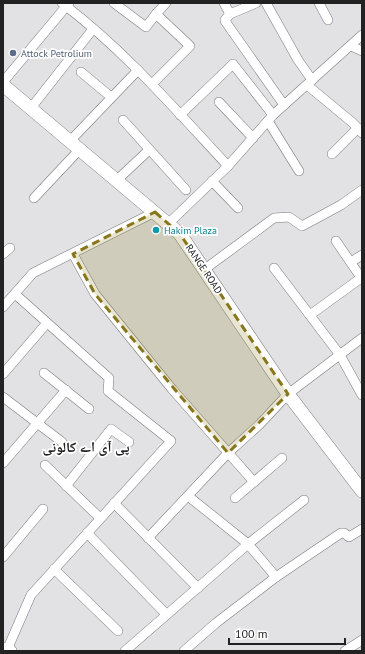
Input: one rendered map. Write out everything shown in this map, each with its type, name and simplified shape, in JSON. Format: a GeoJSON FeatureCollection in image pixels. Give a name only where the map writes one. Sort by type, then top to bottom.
{"type":"FeatureCollection","features":[{"type":"Feature","properties":{"kind":"main road","name":"RANGE ROAD"},"geometry":{"type":"LineString","coordinates":[[3,83],[180,234],[288,394],[362,491]]}},
{"type":"Feature","properties":{"kind":"street"},"geometry":{"type":"LineString","coordinates":[[114,3],[146,27],[166,3]]}},
{"type":"Feature","properties":{"kind":"street"},"geometry":{"type":"LineString","coordinates":[[224,3],[230,14]]}},
{"type":"Feature","properties":{"kind":"street"},"geometry":{"type":"LineString","coordinates":[[256,3],[230,14],[225,21],[284,105]]}},
{"type":"Feature","properties":{"kind":"street"},"geometry":{"type":"LineString","coordinates":[[266,3],[310,82],[360,130],[332,154]]}},
{"type":"Feature","properties":{"kind":"street"},"geometry":{"type":"LineString","coordinates":[[319,3],[328,20]]}},
{"type":"Feature","properties":{"kind":"street"},"geometry":{"type":"LineString","coordinates":[[3,83],[66,4],[138,70],[228,166]]}},
{"type":"Feature","properties":{"kind":"street"},"geometry":{"type":"LineString","coordinates":[[152,84],[190,46],[156,14]]}},
{"type":"Feature","properties":{"kind":"street"},"geometry":{"type":"LineString","coordinates":[[31,108],[93,29]]}},
{"type":"Feature","properties":{"kind":"street"},"geometry":{"type":"LineString","coordinates":[[168,224],[228,166],[284,105],[352,46],[362,35]]}},
{"type":"Feature","properties":{"kind":"street"},"geometry":{"type":"LineString","coordinates":[[352,46],[362,51]]}},
{"type":"Feature","properties":{"kind":"street"},"geometry":{"type":"LineString","coordinates":[[180,115],[233,64],[271,118],[299,171]]}},
{"type":"Feature","properties":{"kind":"street"},"geometry":{"type":"LineString","coordinates":[[70,141],[138,70]]}},
{"type":"Feature","properties":{"kind":"street"},"geometry":{"type":"LineString","coordinates":[[81,72],[111,97]]}},
{"type":"Feature","properties":{"kind":"street"},"geometry":{"type":"LineString","coordinates":[[219,102],[253,138]]}},
{"type":"Feature","properties":{"kind":"street"},"geometry":{"type":"LineString","coordinates":[[123,120],[186,190]]}},
{"type":"Feature","properties":{"kind":"street"},"geometry":{"type":"LineString","coordinates":[[34,198],[80,149]]}},
{"type":"Feature","properties":{"kind":"street"},"geometry":{"type":"LineString","coordinates":[[117,180],[149,150]]}},
{"type":"Feature","properties":{"kind":"street"},"geometry":{"type":"LineString","coordinates":[[212,181],[238,208]]}},
{"type":"Feature","properties":{"kind":"street"},"geometry":{"type":"LineString","coordinates":[[204,269],[274,218],[289,217],[302,226],[342,205],[362,190]]}},
{"type":"Feature","properties":{"kind":"street"},"geometry":{"type":"LineString","coordinates":[[3,307],[33,273],[155,212]]}},
{"type":"Feature","properties":{"kind":"street"},"geometry":{"type":"LineString","coordinates":[[310,315],[362,278],[336,241]]}},
{"type":"Feature","properties":{"kind":"street"},"geometry":{"type":"LineString","coordinates":[[73,254],[95,294],[172,388],[254,482]]}},
{"type":"Feature","properties":{"kind":"street"},"geometry":{"type":"LineString","coordinates":[[351,262],[362,255]]}},
{"type":"Feature","properties":{"kind":"street"},"geometry":{"type":"LineString","coordinates":[[274,268],[340,355],[362,395]]}},
{"type":"Feature","properties":{"kind":"street"},"geometry":{"type":"LineString","coordinates":[[7,650],[31,595],[171,441],[108,391],[109,378],[15,294]]}},
{"type":"Feature","properties":{"kind":"street"},"geometry":{"type":"LineString","coordinates":[[3,374],[47,322]]}},
{"type":"Feature","properties":{"kind":"street"},"geometry":{"type":"LineString","coordinates":[[148,538],[228,453],[260,424],[288,394],[362,338]]}},
{"type":"Feature","properties":{"kind":"street"},"geometry":{"type":"LineString","coordinates":[[44,373],[89,409]]}},
{"type":"Feature","properties":{"kind":"street"},"geometry":{"type":"LineString","coordinates":[[3,463],[66,390]]}},
{"type":"Feature","properties":{"kind":"street"},"geometry":{"type":"LineString","coordinates":[[3,396],[62,442]]}},
{"type":"Feature","properties":{"kind":"street"},"geometry":{"type":"LineString","coordinates":[[66,486],[111,429],[129,442]]}},
{"type":"Feature","properties":{"kind":"street"},"geometry":{"type":"LineString","coordinates":[[235,498],[282,458]]}},
{"type":"Feature","properties":{"kind":"street"},"geometry":{"type":"LineString","coordinates":[[45,465],[100,518]]}},
{"type":"Feature","properties":{"kind":"street"},"geometry":{"type":"LineString","coordinates":[[188,496],[248,544],[276,577]]}},
{"type":"Feature","properties":{"kind":"street"},"geometry":{"type":"LineString","coordinates":[[125,651],[248,544],[304,500]]}},
{"type":"Feature","properties":{"kind":"street"},"geometry":{"type":"LineString","coordinates":[[114,503],[198,588]]}},
{"type":"Feature","properties":{"kind":"street"},"geometry":{"type":"LineString","coordinates":[[3,557],[43,509]]}},
{"type":"Feature","properties":{"kind":"street"},"geometry":{"type":"LineString","coordinates":[[184,651],[216,623],[276,577],[341,533],[344,533],[349,537],[362,529]]}},
{"type":"Feature","properties":{"kind":"street"},"geometry":{"type":"LineString","coordinates":[[87,533],[166,614]]}},
{"type":"Feature","properties":{"kind":"street"},"geometry":{"type":"LineString","coordinates":[[54,569],[118,631]]}},
{"type":"Feature","properties":{"kind":"street"},"geometry":{"type":"LineString","coordinates":[[345,651],[362,640]]}},
{"type":"Feature","properties":{"kind":"highlighted area"},"geometry":{"type":"Polygon","coordinates":[[[155,212],[180,234],[288,394],[228,453],[95,294],[73,254],[155,212]]]}},
{"type":"Feature","properties":{"kind":"place","name":"Attock Petrolium"},"geometry":{"type":"Point","coordinates":[13,53]}},
{"type":"Feature","properties":{"kind":"place","name":"Hakim Plaza"},"geometry":{"type":"Point","coordinates":[156,230]}},
{"type":"Feature","properties":{"kind":"district","name":"پی آی اے کالونی"},"geometry":{"type":"Point","coordinates":[86,447]}}]}
